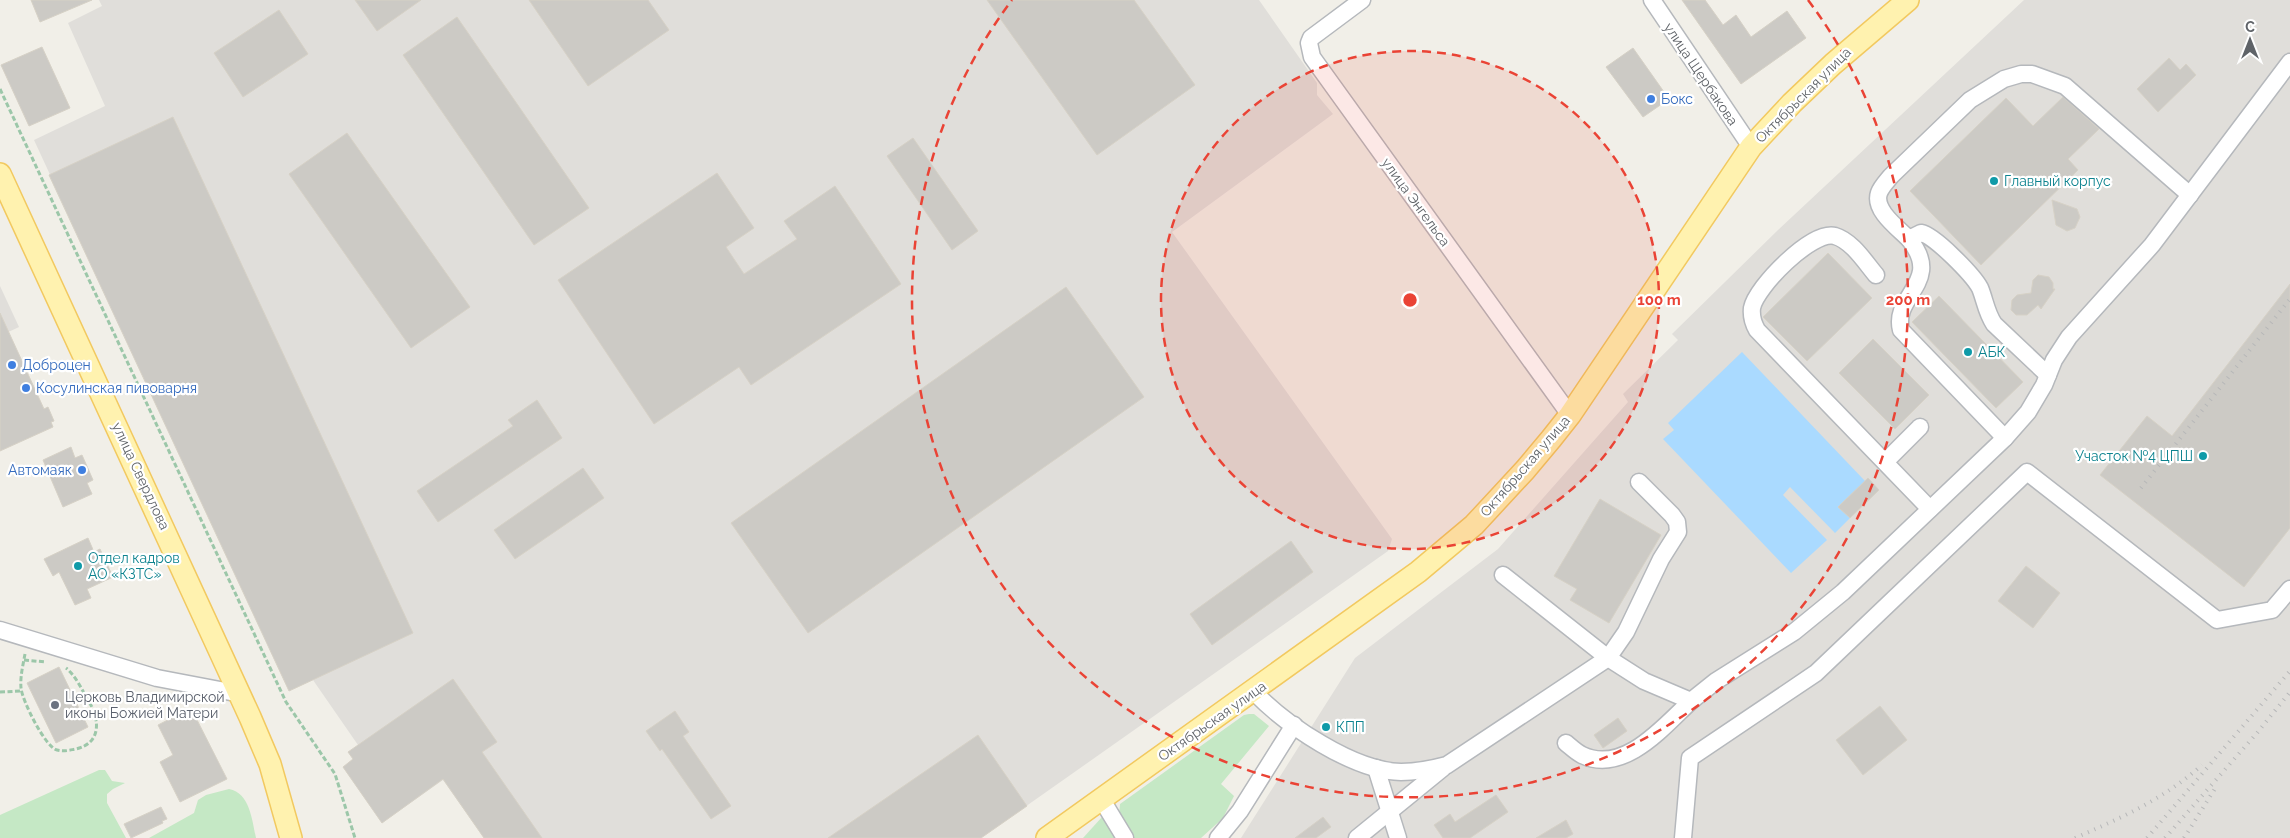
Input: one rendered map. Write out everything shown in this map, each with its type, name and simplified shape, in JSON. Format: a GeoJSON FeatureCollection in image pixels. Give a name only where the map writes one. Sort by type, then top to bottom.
{"type":"FeatureCollection","features":[{"type":"Feature","properties":{"kind":"main road","name":"Октябрьская улица"},"geometry":{"type":"LineString","coordinates":[[1047,838],[1254,692],[1450,547],[1506,492],[1570,415],[1751,147],[1792,103],[1833,64],[1908,0]]}},
{"type":"Feature","properties":{"kind":"main road","name":"улица Свердлова"},"geometry":{"type":"LineString","coordinates":[[0,174],[241,694],[270,764],[291,838]]}},
{"type":"Feature","properties":{"kind":"street","name":"улица Энгельса"},"geometry":{"type":"LineString","coordinates":[[1362,0],[1311,38],[1309,44],[1312,57],[1570,415]]}},
{"type":"Feature","properties":{"kind":"street","name":"улица Щербакова"},"geometry":{"type":"LineString","coordinates":[[1652,0],[1751,147]]}},
{"type":"Feature","properties":{"kind":"street"},"geometry":{"type":"LineString","coordinates":[[1566,744],[1582,755],[1597,759],[1610,759],[1623,755],[1648,741],[1691,701],[1716,681],[1794,632],[1842,592],[2005,438],[2028,412],[2069,338],[2152,246],[2290,62]]}},
{"type":"Feature","properties":{"kind":"street"},"geometry":{"type":"LineString","coordinates":[[2005,438],[1901,330],[1900,320],[1906,302],[1920,281],[1922,273],[1918,253],[1909,239],[1880,208],[1878,194],[1881,189],[1891,176],[1970,100],[1995,84],[2021,74],[2045,77],[2064,86],[2190,195]]}},
{"type":"Feature","properties":{"kind":"street"},"geometry":{"type":"LineString","coordinates":[[1909,239],[1914,234],[1926,234],[1973,277],[1980,288],[1988,316],[1994,324],[2048,375]]}},
{"type":"Feature","properties":{"kind":"street"},"geometry":{"type":"LineString","coordinates":[[1876,275],[1850,245],[1836,237],[1827,235],[1808,245],[1762,288],[1752,306],[1751,316],[1757,330],[1930,509]]}},
{"type":"Feature","properties":{"kind":"street"},"geometry":{"type":"LineString","coordinates":[[1885,462],[1920,427]]}},
{"type":"Feature","properties":{"kind":"street"},"geometry":{"type":"LineString","coordinates":[[1683,838],[1690,758],[1816,673],[2027,472],[2217,620],[2272,610],[2290,589]]}},
{"type":"Feature","properties":{"kind":"street"},"geometry":{"type":"LineString","coordinates":[[1357,838],[1447,765],[1608,658],[1626,632],[1661,559],[1678,532],[1677,522],[1672,515],[1639,482]]}},
{"type":"Feature","properties":{"kind":"street"},"geometry":{"type":"LineString","coordinates":[[1503,575],[1608,658],[1644,681],[1691,701]]}},
{"type":"Feature","properties":{"kind":"street"},"geometry":{"type":"LineString","coordinates":[[0,630],[158,678],[241,694]]}},
{"type":"Feature","properties":{"kind":"street"},"geometry":{"type":"LineString","coordinates":[[1254,692],[1270,708],[1294,725],[1351,759],[1376,768],[1409,772],[1447,765]]}},
{"type":"Feature","properties":{"kind":"street"},"geometry":{"type":"LineString","coordinates":[[1218,838],[1240,811],[1294,725]]}},
{"type":"Feature","properties":{"kind":"street"},"geometry":{"type":"LineString","coordinates":[[1376,768],[1398,838]]}},
{"type":"Feature","properties":{"kind":"street"},"geometry":{"type":"LineString","coordinates":[[1102,800],[1125,838]]}},
{"type":"Feature","properties":{"kind":"path"},"geometry":{"type":"LineString","coordinates":[[0,88],[286,702],[335,774],[355,838]]}},
{"type":"Feature","properties":{"kind":"path"},"geometry":{"type":"LineString","coordinates":[[29,638],[24,660],[21,691],[48,745],[56,750],[65,751],[81,748],[88,743],[96,734],[98,723],[96,715],[70,671],[62,666]]}},
{"type":"Feature","properties":{"kind":"path"},"geometry":{"type":"LineString","coordinates":[[24,660],[53,663]]}},
{"type":"Feature","properties":{"kind":"path"},"geometry":{"type":"LineString","coordinates":[[0,692],[21,691]]}},
{"type":"Feature","properties":{"kind":"shaded area"},"geometry":{"type":"Polygon","coordinates":[[[99,0],[1259,0],[1317,83],[1317,95],[1333,114],[1172,232],[1392,539],[1388,551],[981,838],[484,838],[443,780],[382,823],[343,767],[353,759],[358,745],[313,680],[289,691],[34,140],[105,106],[68,23],[102,6],[99,0]]]}},
{"type":"Feature","properties":{"kind":"shaded area"},"geometry":{"type":"Polygon","coordinates":[[[2024,0],[2290,0],[2290,838],[1241,838],[1355,658],[1498,549],[1628,402],[1623,394],[1678,340],[1672,334],[1778,230],[2024,0]]]}},
{"type":"Feature","properties":{"kind":"shaded area"},"geometry":{"type":"Polygon","coordinates":[[[0,286],[19,327],[0,336],[0,286]]]}},
{"type":"Feature","properties":{"kind":"green space"},"geometry":{"type":"Polygon","coordinates":[[[1254,714],[1269,726],[1221,784],[1234,796],[1223,818],[1201,838],[1134,838],[1119,816],[1120,804],[1244,715],[1254,714]]]}},
{"type":"Feature","properties":{"kind":"green space"},"geometry":{"type":"Polygon","coordinates":[[[99,770],[105,770],[112,781],[125,783],[107,794],[107,803],[126,838],[0,838],[0,815],[99,770]]]}},
{"type":"Feature","properties":{"kind":"green space"},"geometry":{"type":"Polygon","coordinates":[[[229,789],[242,796],[246,802],[256,838],[149,838],[194,813],[198,800],[206,795],[229,789]]]}},
{"type":"Feature","properties":{"kind":"green space"},"geometry":{"type":"Polygon","coordinates":[[[1102,817],[1115,838],[1083,838],[1102,817]]]}},
{"type":"Feature","properties":{"kind":"water"},"geometry":{"type":"Polygon","coordinates":[[[1742,352],[1865,481],[1839,506],[1850,518],[1835,533],[1790,487],[1783,495],[1827,540],[1791,573],[1663,439],[1674,430],[1668,423],[1742,352]]]}},
{"type":"Feature","properties":{"kind":"building"},"geometry":{"type":"Polygon","coordinates":[[[31,0],[92,0],[40,22],[31,0]]]}},
{"type":"Feature","properties":{"kind":"building"},"geometry":{"type":"Polygon","coordinates":[[[355,0],[421,0],[377,31],[355,0]]]}},
{"type":"Feature","properties":{"kind":"building"},"geometry":{"type":"Polygon","coordinates":[[[529,0],[648,0],[669,30],[588,86],[529,0]]]}},
{"type":"Feature","properties":{"kind":"building"},"geometry":{"type":"Polygon","coordinates":[[[987,0],[1134,0],[1195,85],[1097,155],[987,0]]]}},
{"type":"Feature","properties":{"kind":"building"},"geometry":{"type":"Polygon","coordinates":[[[1682,0],[1705,0],[1723,25],[1736,15],[1751,37],[1787,11],[1806,38],[1741,84],[1682,0]]]}},
{"type":"Feature","properties":{"kind":"building"},"geometry":{"type":"Polygon","coordinates":[[[279,10],[308,54],[243,97],[214,53],[279,10]]]}},
{"type":"Feature","properties":{"kind":"building"},"geometry":{"type":"Polygon","coordinates":[[[457,17],[589,208],[534,245],[403,55],[457,17]]]}},
{"type":"Feature","properties":{"kind":"building"},"geometry":{"type":"Polygon","coordinates":[[[42,47],[70,108],[29,126],[1,65],[42,47]]]}},
{"type":"Feature","properties":{"kind":"building"},"geometry":{"type":"Polygon","coordinates":[[[1633,48],[1669,99],[1643,117],[1606,67],[1633,48]]]}},
{"type":"Feature","properties":{"kind":"building"},"geometry":{"type":"Polygon","coordinates":[[[2169,58],[2180,70],[2186,64],[2196,75],[2158,112],[2137,89],[2169,58]]]}},
{"type":"Feature","properties":{"kind":"building","name":"Главный корпус"},"geometry":{"type":"Polygon","coordinates":[[[2063,97],[2099,129],[2068,159],[2078,170],[1981,265],[1910,191],[2006,98],[2033,126],[2063,97]]]}},
{"type":"Feature","properties":{"kind":"building"},"geometry":{"type":"Polygon","coordinates":[[[173,117],[413,633],[289,691],[49,175],[173,117]]]}},
{"type":"Feature","properties":{"kind":"building"},"geometry":{"type":"Polygon","coordinates":[[[347,133],[470,307],[411,348],[289,174],[347,133]]]}},
{"type":"Feature","properties":{"kind":"building"},"geometry":{"type":"Polygon","coordinates":[[[913,138],[978,231],[952,250],[887,156],[913,138]]]}},
{"type":"Feature","properties":{"kind":"building"},"geometry":{"type":"Polygon","coordinates":[[[717,173],[754,228],[726,247],[744,274],[797,239],[784,221],[835,186],[901,284],[751,385],[739,367],[654,424],[558,280],[717,173]]]}},
{"type":"Feature","properties":{"kind":"building"},"geometry":{"type":"Polygon","coordinates":[[[2052,200],[2077,209],[2080,217],[2075,228],[2067,231],[2056,225],[2052,200]]]}},
{"type":"Feature","properties":{"kind":"building"},"geometry":{"type":"Polygon","coordinates":[[[1828,253],[1872,298],[1807,361],[1763,317],[1828,253]]]}},
{"type":"Feature","properties":{"kind":"building"},"geometry":{"type":"Polygon","coordinates":[[[2038,275],[2049,277],[2053,283],[2053,289],[2055,289],[2041,309],[2038,305],[2027,315],[2016,315],[2011,310],[2012,300],[2017,295],[2031,293],[2033,280],[2038,275]]]}},
{"type":"Feature","properties":{"kind":"building","name":"Участок №4 ЦПШ"},"geometry":{"type":"Polygon","coordinates":[[[2290,284],[2290,528],[2244,587],[2100,475],[2147,416],[2172,436],[2290,284]]]}},
{"type":"Feature","properties":{"kind":"building"},"geometry":{"type":"Polygon","coordinates":[[[1066,287],[1144,397],[808,633],[731,523],[1066,287]]]}},
{"type":"Feature","properties":{"kind":"building","name":"АБК"},"geometry":{"type":"Polygon","coordinates":[[[1939,296],[2023,382],[1996,408],[1912,322],[1939,296]]]}},
{"type":"Feature","properties":{"kind":"building"},"geometry":{"type":"Polygon","coordinates":[[[0,313],[44,409],[48,407],[54,421],[51,422],[53,427],[0,451],[0,313]]]}},
{"type":"Feature","properties":{"kind":"building"},"geometry":{"type":"Polygon","coordinates":[[[1873,339],[1929,395],[1895,429],[1839,373],[1873,339]]]}},
{"type":"Feature","properties":{"kind":"building"},"geometry":{"type":"Polygon","coordinates":[[[537,400],[562,438],[438,522],[417,491],[513,426],[508,420],[537,400]]]}},
{"type":"Feature","properties":{"kind":"building"},"geometry":{"type":"Polygon","coordinates":[[[71,447],[75,458],[82,455],[93,480],[87,483],[92,494],[63,507],[43,460],[71,447]]]}},
{"type":"Feature","properties":{"kind":"building"},"geometry":{"type":"Polygon","coordinates":[[[583,468],[604,498],[515,559],[494,530],[583,468]]]}},
{"type":"Feature","properties":{"kind":"building"},"geometry":{"type":"Polygon","coordinates":[[[1868,478],[1879,490],[1850,518],[1838,507],[1868,478]]]}},
{"type":"Feature","properties":{"kind":"building"},"geometry":{"type":"Polygon","coordinates":[[[1600,499],[1661,535],[1609,623],[1570,600],[1577,589],[1554,576],[1600,499]]]}},
{"type":"Feature","properties":{"kind":"building","name":"Отдел кадров АО «КЗТС»"},"geometry":{"type":"Polygon","coordinates":[[[88,538],[94,552],[100,549],[113,577],[87,589],[91,598],[75,605],[59,572],[53,576],[44,559],[88,538]]]}},
{"type":"Feature","properties":{"kind":"building"},"geometry":{"type":"Polygon","coordinates":[[[1291,541],[1313,572],[1212,645],[1190,614],[1291,541]]]}},
{"type":"Feature","properties":{"kind":"building"},"geometry":{"type":"Polygon","coordinates":[[[2026,566],[2060,593],[2033,628],[1998,601],[2026,566]]]}},
{"type":"Feature","properties":{"kind":"building","name":"Церковь Владимирской иконы Божией Матери"},"geometry":{"type":"Polygon","coordinates":[[[59,667],[88,727],[56,743],[27,683],[59,667]]]}},
{"type":"Feature","properties":{"kind":"building"},"geometry":{"type":"Polygon","coordinates":[[[453,679],[497,742],[482,752],[542,838],[484,838],[443,779],[382,823],[343,767],[353,759],[348,752],[453,679]]]}},
{"type":"Feature","properties":{"kind":"building"},"geometry":{"type":"Polygon","coordinates":[[[1880,706],[1907,740],[1863,775],[1836,740],[1880,706]]]}},
{"type":"Feature","properties":{"kind":"building"},"geometry":{"type":"Polygon","coordinates":[[[191,708],[227,779],[180,802],[160,762],[173,755],[158,725],[191,708]]]}},
{"type":"Feature","properties":{"kind":"building"},"geometry":{"type":"Polygon","coordinates":[[[675,711],[689,732],[683,736],[731,806],[711,819],[662,749],[660,751],[646,731],[675,711]]]}},
{"type":"Feature","properties":{"kind":"building"},"geometry":{"type":"Polygon","coordinates":[[[1618,718],[1627,731],[1603,748],[1594,735],[1618,718]]]}},
{"type":"Feature","properties":{"kind":"building"},"geometry":{"type":"Polygon","coordinates":[[[978,735],[1027,806],[981,838],[828,838],[978,735]]]}},
{"type":"Feature","properties":{"kind":"building"},"geometry":{"type":"Polygon","coordinates":[[[1496,795],[1508,812],[1470,838],[1443,838],[1434,825],[1450,814],[1455,822],[1496,795]]]}},
{"type":"Feature","properties":{"kind":"building"},"geometry":{"type":"Polygon","coordinates":[[[161,807],[167,819],[162,821],[163,823],[131,838],[124,824],[161,807]]]}},
{"type":"Feature","properties":{"kind":"building"},"geometry":{"type":"Polygon","coordinates":[[[1323,817],[1331,827],[1316,838],[1295,838],[1323,817]]]}},
{"type":"Feature","properties":{"kind":"building"},"geometry":{"type":"Polygon","coordinates":[[[1566,820],[1573,834],[1566,838],[1536,838],[1566,820]]]}},
{"type":"Feature","properties":{"kind":"railway"},"geometry":{"type":"LineString","coordinates":[[2141,488],[2290,299]]}},
{"type":"Feature","properties":{"kind":"railway"},"geometry":{"type":"LineString","coordinates":[[2147,838],[2290,671]]}},
{"type":"Feature","properties":{"kind":"railway"},"geometry":{"type":"LineString","coordinates":[[2165,838],[2257,733],[2290,692]]}},
{"type":"Feature","properties":{"kind":"railway"},"geometry":{"type":"LineString","coordinates":[[2075,838],[2142,807],[2173,788],[2202,765]]}},
{"type":"Feature","properties":{"kind":"railway"},"geometry":{"type":"LineString","coordinates":[[2184,838],[2216,787]]}},
{"type":"Feature","properties":{"kind":"place","name":"Бокс"},"geometry":{"type":"Point","coordinates":[1651,99]}},
{"type":"Feature","properties":{"kind":"place","name":"Главный корпус"},"geometry":{"type":"Point","coordinates":[1994,181]}},
{"type":"Feature","properties":{"kind":"place","name":"АБК"},"geometry":{"type":"Point","coordinates":[1968,352]}},
{"type":"Feature","properties":{"kind":"place","name":"Доброцен"},"geometry":{"type":"Point","coordinates":[12,365]}},
{"type":"Feature","properties":{"kind":"place","name":"Косулинская пивоварня"},"geometry":{"type":"Point","coordinates":[26,388]}},
{"type":"Feature","properties":{"kind":"place","name":"Участок №4 ЦПШ"},"geometry":{"type":"Point","coordinates":[2203,456]}},
{"type":"Feature","properties":{"kind":"place","name":"Автомаяк"},"geometry":{"type":"Point","coordinates":[82,470]}},
{"type":"Feature","properties":{"kind":"place","name":"Отдел кадров АО «КЗТС»"},"geometry":{"type":"Point","coordinates":[78,566]}},
{"type":"Feature","properties":{"kind":"place","name":"Церковь Владимирской иконы Божией Матери"},"geometry":{"type":"Point","coordinates":[55,705]}},
{"type":"Feature","properties":{"kind":"place","name":"КПП"},"geometry":{"type":"Point","coordinates":[1326,727]}}]}
